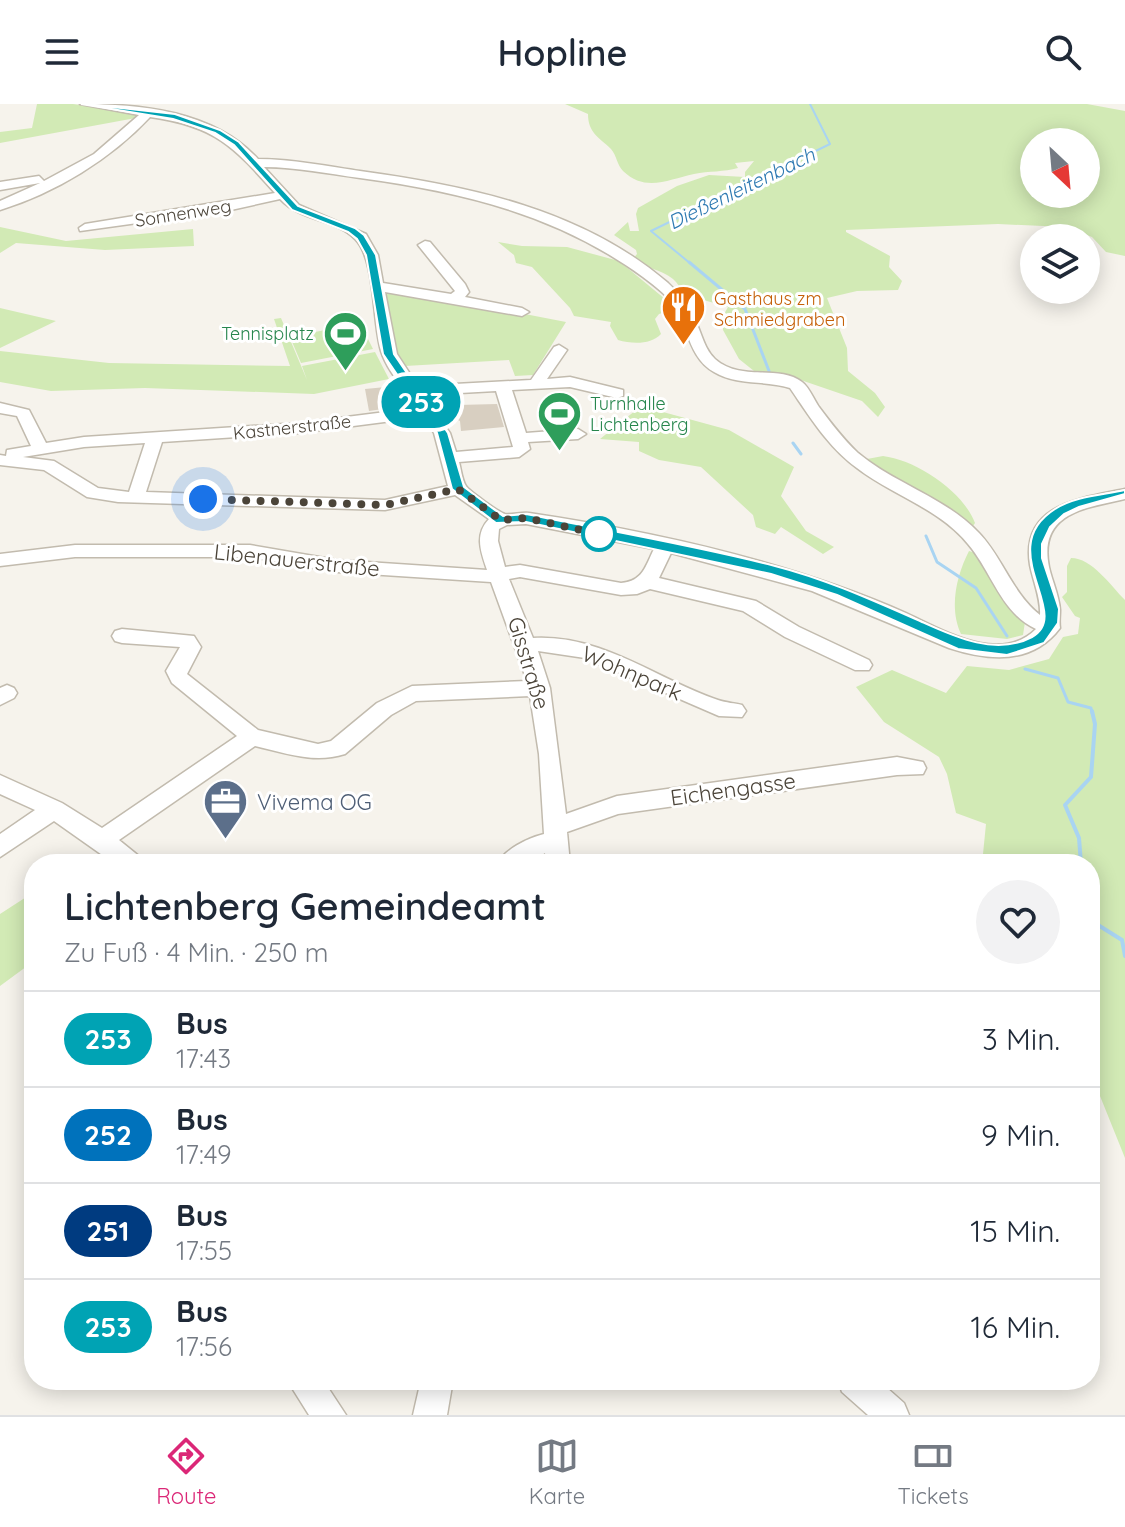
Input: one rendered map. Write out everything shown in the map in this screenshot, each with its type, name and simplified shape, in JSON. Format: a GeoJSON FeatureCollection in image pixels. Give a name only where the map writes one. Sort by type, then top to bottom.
{"type":"FeatureCollection","features":[{"type":"Feature","properties":{"kind":"street"},"geometry":{"type":"LineString","coordinates":[[85,104],[140,109],[217,131],[236,144],[299,211],[347,228],[361,237],[370,251],[387,349],[442,433],[458,489],[501,520],[526,518],[750,564],[813,582],[974,649],[1007,650],[1025,647],[1039,640],[1050,628],[1052,609],[1035,558],[1040,531],[1048,520],[1067,508],[1091,499],[1125,494]]}},
{"type":"Feature","properties":{"kind":"street"},"geometry":{"type":"LineString","coordinates":[[0,206],[67,176],[113,148],[140,109]]}},
{"type":"Feature","properties":{"kind":"street"},"geometry":{"type":"LineString","coordinates":[[255,163],[273,163],[452,190],[538,214],[593,240],[674,297],[687,314],[698,348],[717,368],[738,377],[796,385],[822,425],[842,448],[867,468],[965,530],[985,552],[1021,612],[1050,628]]}},
{"type":"Feature","properties":{"kind":"street"},"geometry":{"type":"LineString","coordinates":[[0,186],[67,176]]}},
{"type":"Feature","properties":{"kind":"street","name":"Sonnenweg"},"geometry":{"type":"LineString","coordinates":[[85,228],[281,195]]}},
{"type":"Feature","properties":{"kind":"street"},"geometry":{"type":"LineString","coordinates":[[425,245],[460,287],[462,292],[454,298]]}},
{"type":"Feature","properties":{"kind":"street"},"geometry":{"type":"LineString","coordinates":[[376,287],[522,312]]}},
{"type":"Feature","properties":{"kind":"street"},"geometry":{"type":"LineString","coordinates":[[537,382],[559,350]]}},
{"type":"Feature","properties":{"kind":"street"},"geometry":{"type":"LineString","coordinates":[[413,391],[570,382],[617,393]]}},
{"type":"Feature","properties":{"kind":"street"},"geometry":{"type":"LineString","coordinates":[[449,458],[519,452],[522,449],[502,384]]}},
{"type":"Feature","properties":{"kind":"street"},"geometry":{"type":"LineString","coordinates":[[0,408],[23,413],[40,448]]}},
{"type":"Feature","properties":{"kind":"street","name":"Kastnerstraße"},"geometry":{"type":"LineString","coordinates":[[0,458],[40,448],[299,428],[428,411]]}},
{"type":"Feature","properties":{"kind":"street"},"geometry":{"type":"LineString","coordinates":[[519,438],[578,434]]}},
{"type":"Feature","properties":{"kind":"street"},"geometry":{"type":"LineString","coordinates":[[136,497],[155,438]]}},
{"type":"Feature","properties":{"kind":"street"},"geometry":{"type":"LineString","coordinates":[[0,458],[48,465],[101,495],[385,505],[458,489]]}},
{"type":"Feature","properties":{"kind":"street","name":"Gisstraße"},"geometry":{"type":"LineString","coordinates":[[501,520],[493,525],[488,535],[498,574],[527,645],[540,688],[548,733],[557,844]]}},
{"type":"Feature","properties":{"kind":"street"},"geometry":{"type":"LineString","coordinates":[[664,547],[648,582],[749,606],[792,632],[862,665]]}},
{"type":"Feature","properties":{"kind":"street","name":"Libenauerstraße"},"geometry":{"type":"LineString","coordinates":[[0,560],[75,551],[250,551],[337,566],[471,576],[520,571],[627,590],[648,582]]}},
{"type":"Feature","properties":{"kind":"street"},"geometry":{"type":"LineString","coordinates":[[122,636],[190,643],[176,674],[252,737],[324,752],[337,748],[384,709],[412,694],[540,688]]}},
{"type":"Feature","properties":{"kind":"street","name":"Wohnpark"},"geometry":{"type":"LineString","coordinates":[[527,645],[586,650],[692,698],[735,711]]}},
{"type":"Feature","properties":{"kind":"street"},"geometry":{"type":"LineString","coordinates":[[102,840],[252,737]]}},
{"type":"Feature","properties":{"kind":"street","name":"Eichengasse"},"geometry":{"type":"LineString","coordinates":[[557,844],[617,805],[897,766],[915,768]]}},
{"type":"Feature","properties":{"kind":"street"},"geometry":{"type":"LineString","coordinates":[[0,784],[54,809],[120,854]]}},
{"type":"Feature","properties":{"kind":"street"},"geometry":{"type":"LineString","coordinates":[[0,847],[54,809]]}},
{"type":"Feature","properties":{"kind":"street"},"geometry":{"type":"LineString","coordinates":[[524,854],[538,845],[557,844]]}},
{"type":"Feature","properties":{"kind":"street"},"geometry":{"type":"LineString","coordinates":[[310,1390],[329,1415]]}},
{"type":"Feature","properties":{"kind":"street"},"geometry":{"type":"LineString","coordinates":[[430,1415],[435,1390]]}},
{"type":"Feature","properties":{"kind":"street"},"geometry":{"type":"LineString","coordinates":[[865,1390],[892,1415]]}},
{"type":"Feature","properties":{"kind":"green space"},"geometry":{"type":"Polygon","coordinates":[[[37,104],[73,104],[152,115],[0,143],[0,132],[32,128],[37,104]]]}},
{"type":"Feature","properties":{"kind":"green space"},"geometry":{"type":"Polygon","coordinates":[[[565,104],[1087,104],[1125,111],[1125,256],[1106,252],[1100,246],[1100,224],[998,224],[846,230],[890,256],[889,267],[902,281],[898,290],[857,291],[827,298],[847,348],[848,371],[875,393],[885,407],[878,417],[862,401],[789,376],[759,375],[739,359],[723,330],[723,316],[728,307],[700,299],[690,306],[673,279],[632,260],[637,254],[636,250],[614,235],[628,222],[630,231],[639,231],[638,208],[677,186],[709,175],[745,177],[745,172],[754,161],[735,163],[738,168],[658,183],[640,181],[621,169],[611,149],[598,138],[588,114],[565,104]]]}},
{"type":"Feature","properties":{"kind":"green space"},"geometry":{"type":"Polygon","coordinates":[[[0,227],[66,241],[193,229],[194,246],[105,250],[16,243],[0,253],[0,227]]]}},
{"type":"Feature","properties":{"kind":"green space"},"geometry":{"type":"Polygon","coordinates":[[[498,242],[567,247],[619,261],[665,299],[672,310],[659,314],[655,319],[661,334],[647,342],[618,340],[611,322],[574,316],[532,267],[516,263],[514,255],[498,242]]]}},
{"type":"Feature","properties":{"kind":"green space"},"geometry":{"type":"Polygon","coordinates":[[[385,290],[405,291],[566,322],[533,375],[515,376],[509,360],[405,366],[392,347],[385,290]]]}},
{"type":"Feature","properties":{"kind":"green space"},"geometry":{"type":"Polygon","coordinates":[[[0,308],[56,321],[0,348],[0,308]]]}},
{"type":"Feature","properties":{"kind":"green space"},"geometry":{"type":"Polygon","coordinates":[[[281,318],[307,380],[302,366],[375,352],[389,379],[314,394],[145,388],[51,391],[0,382],[0,351],[109,363],[290,366],[274,319],[281,318]]]}},
{"type":"Feature","properties":{"kind":"green space","name":"Tennisplatz"},"geometry":{"type":"Polygon","coordinates":[[[360,323],[373,349],[301,363],[290,337],[360,323]]]}},
{"type":"Feature","properties":{"kind":"green space"},"geometry":{"type":"Polygon","coordinates":[[[641,406],[729,430],[794,467],[781,496],[806,531],[834,547],[823,554],[781,527],[775,534],[756,527],[753,515],[701,467],[659,460],[639,451],[639,442],[600,439],[641,406]]]}},
{"type":"Feature","properties":{"kind":"green space"},"geometry":{"type":"Polygon","coordinates":[[[883,456],[910,464],[937,479],[969,511],[975,523],[971,529],[869,466],[867,459],[883,456]]]}},
{"type":"Feature","properties":{"kind":"green space"},"geometry":{"type":"Polygon","coordinates":[[[969,551],[979,554],[1025,622],[1023,635],[1007,639],[961,634],[955,614],[956,592],[969,551]]]}},
{"type":"Feature","properties":{"kind":"green space"},"geometry":{"type":"Polygon","coordinates":[[[1071,558],[1086,562],[1125,600],[1125,1158],[1100,1096],[1100,854],[983,854],[986,824],[956,813],[947,774],[939,757],[884,722],[856,687],[892,670],[946,693],[967,666],[1009,670],[1049,659],[1063,637],[1078,634],[1080,618],[1075,616],[1062,597],[1067,592],[1067,566],[1071,558]]]}},
{"type":"Feature","properties":{"kind":"green space"},"geometry":{"type":"Polygon","coordinates":[[[24,898],[24,968],[0,986],[0,914],[24,898]]]}},
{"type":"Feature","properties":{"kind":"building"},"geometry":{"type":"Polygon","coordinates":[[[386,387],[390,408],[369,411],[365,389],[386,387]]]}},
{"type":"Feature","properties":{"kind":"building"},"geometry":{"type":"Polygon","coordinates":[[[497,404],[504,427],[461,431],[460,421],[444,413],[458,405],[497,404]]]}},
{"type":"Feature","properties":{"kind":"waterway","name":"Dießenleitenbach"},"geometry":{"type":"LineString","coordinates":[[691,264],[651,231],[830,144],[810,104]]}},
{"type":"Feature","properties":{"kind":"waterway","name":"Dießenleitenbach"},"geometry":{"type":"LineString","coordinates":[[689,262],[745,309],[769,371]]}},
{"type":"Feature","properties":{"kind":"waterway","name":"Dießenleitenbach"},"geometry":{"type":"LineString","coordinates":[[793,443],[801,454]]}},
{"type":"Feature","properties":{"kind":"waterway","name":"Dießenleitenbach"},"geometry":{"type":"LineString","coordinates":[[926,536],[937,562],[976,588],[1007,636]]}},
{"type":"Feature","properties":{"kind":"waterway","name":"Dießenleitenbach"},"geometry":{"type":"LineString","coordinates":[[1025,669],[1058,678],[1068,702],[1091,708],[1092,713]]}},
{"type":"Feature","properties":{"kind":"waterway","name":"Dießenleitenbach"},"geometry":{"type":"LineString","coordinates":[[1080,854],[1079,838],[1065,805],[1091,777],[1095,724],[1092,711]]}},
{"type":"Feature","properties":{"kind":"waterway","name":"Dießenleitenbach"},"geometry":{"type":"LineString","coordinates":[[1100,926],[1122,940],[1125,956]]}},
{"type":"Feature","properties":{"kind":"bus line","name":"253"},"geometry":{"type":"LineString","coordinates":[[85,104],[175,117],[217,131],[236,144],[295,208],[361,237],[371,255],[389,354],[442,433],[458,489],[501,520],[526,518],[774,570],[842,592],[963,646],[1007,650],[1025,647],[1039,640],[1051,623],[1050,600],[1035,558],[1036,544],[1044,525],[1054,515],[1075,504],[1125,494]]}},
{"type":"Feature","properties":{"kind":"place","name":"Gasthaus zm Schmiedgraben"},"geometry":{"type":"Point","coordinates":[683,347]}},
{"type":"Feature","properties":{"kind":"place","name":"Tennisplatz"},"geometry":{"type":"Point","coordinates":[345,372]}},
{"type":"Feature","properties":{"kind":"place","name":"Turnhalle Lichtenberg"},"geometry":{"type":"Point","coordinates":[559,452]}},
{"type":"Feature","properties":{"kind":"place","name":"Vivema OG"},"geometry":{"type":"Point","coordinates":[226,841]}},
{"type":"Feature","properties":{"kind":"route"},"geometry":{"type":"LineString","coordinates":[[203,499],[385,505],[458,489],[501,520],[526,518],[599,534]]}}]}
